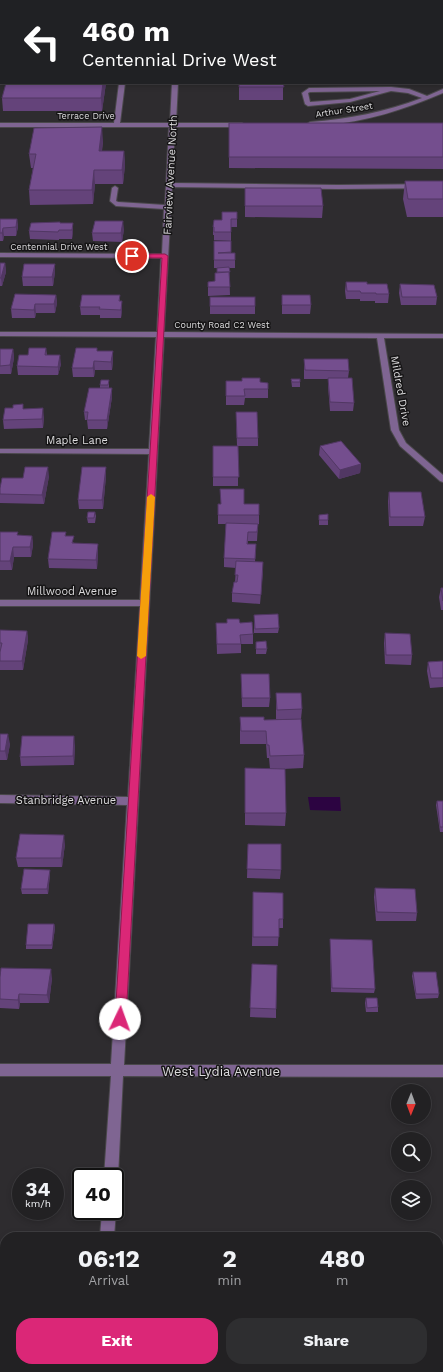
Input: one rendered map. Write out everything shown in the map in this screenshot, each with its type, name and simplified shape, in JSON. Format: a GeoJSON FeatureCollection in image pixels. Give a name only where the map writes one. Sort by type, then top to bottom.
{"type":"FeatureCollection","features":[{"type":"Feature","properties":{"kind":"street"},"geometry":{"type":"LineString","coordinates":[[117,125],[122,84]]}},
{"type":"Feature","properties":{"kind":"street","name":"Fairview Avenue North"},"geometry":{"type":"LineString","coordinates":[[112,1168],[175,84]]}},
{"type":"Feature","properties":{"kind":"street"},"geometry":{"type":"LineString","coordinates":[[391,89],[365,98],[334,103],[308,104],[305,93],[309,90],[391,89],[409,91],[427,98]]}},
{"type":"Feature","properties":{"kind":"street","name":"Arthur Street"},"geometry":{"type":"LineString","coordinates":[[306,124],[344,120],[379,113],[405,106],[443,91]]}},
{"type":"Feature","properties":{"kind":"street","name":"Terrace Drive"},"geometry":{"type":"LineString","coordinates":[[0,125],[173,125]]}},
{"type":"Feature","properties":{"kind":"street"},"geometry":{"type":"LineString","coordinates":[[173,125],[251,125]]}},
{"type":"Feature","properties":{"kind":"street"},"geometry":{"type":"LineString","coordinates":[[169,185],[338,187],[443,186]]}},
{"type":"Feature","properties":{"kind":"street"},"geometry":{"type":"LineString","coordinates":[[115,188],[114,201],[116,204],[168,207]]}},
{"type":"Feature","properties":{"kind":"street","name":"Centennial Drive West"},"geometry":{"type":"LineString","coordinates":[[0,256],[165,256]]}},
{"type":"Feature","properties":{"kind":"street","name":"County Road C2 West"},"geometry":{"type":"LineString","coordinates":[[0,334],[443,336]]}},
{"type":"Feature","properties":{"kind":"street","name":"Mildred Drive"},"geometry":{"type":"LineString","coordinates":[[380,336],[395,430],[403,444],[443,479]]}},
{"type":"Feature","properties":{"kind":"street","name":"Maple Lane"},"geometry":{"type":"LineString","coordinates":[[0,451],[154,452]]}},
{"type":"Feature","properties":{"kind":"street","name":"Millwood Avenue"},"geometry":{"type":"LineString","coordinates":[[0,603],[145,603]]}},
{"type":"Feature","properties":{"kind":"street","name":"Stanbridge Avenue"},"geometry":{"type":"LineString","coordinates":[[0,799],[133,800]]}},
{"type":"Feature","properties":{"kind":"street","name":"West Lydia Avenue"},"geometry":{"type":"LineString","coordinates":[[0,1070],[443,1072]]}},
{"type":"Feature","properties":{"kind":"street"},"geometry":{"type":"LineString","coordinates":[[108,1232],[109,1220]]}},
{"type":"Feature","properties":{"kind":"shaded area"},"geometry":{"type":"Polygon","coordinates":[[[308,797],[340,797],[341,811],[310,810],[308,797]]]}},
{"type":"Feature","properties":{"kind":"building"},"geometry":{"type":"Polygon","coordinates":[[[6,84],[103,84],[101,98],[2,98],[6,84]]]}},
{"type":"Feature","properties":{"kind":"building"},"geometry":{"type":"Polygon","coordinates":[[[239,84],[283,84],[284,87],[239,87],[239,84]]]}},
{"type":"Feature","properties":{"kind":"building"},"geometry":{"type":"Polygon","coordinates":[[[229,123],[443,123],[443,157],[229,157],[229,123]]]}},
{"type":"Feature","properties":{"kind":"building"},"geometry":{"type":"Polygon","coordinates":[[[102,127],[99,151],[124,151],[122,170],[94,170],[92,190],[29,190],[36,154],[29,154],[34,128],[102,127]]]}},
{"type":"Feature","properties":{"kind":"building"},"geometry":{"type":"Polygon","coordinates":[[[405,181],[443,181],[443,199],[408,199],[405,181]]]}},
{"type":"Feature","properties":{"kind":"building"},"geometry":{"type":"Polygon","coordinates":[[[245,188],[321,188],[323,206],[245,206],[245,188]]]}},
{"type":"Feature","properties":{"kind":"building"},"geometry":{"type":"Polygon","coordinates":[[[222,212],[237,212],[237,219],[231,219],[231,232],[214,232],[214,220],[222,220],[222,212]]]}},
{"type":"Feature","properties":{"kind":"building"},"geometry":{"type":"Polygon","coordinates":[[[0,219],[17,219],[16,227],[3,228],[2,233],[0,233],[0,219]]]}},
{"type":"Feature","properties":{"kind":"building"},"geometry":{"type":"Polygon","coordinates":[[[95,221],[123,221],[121,233],[92,233],[95,221]]]}},
{"type":"Feature","properties":{"kind":"building"},"geometry":{"type":"Polygon","coordinates":[[[31,223],[73,223],[72,230],[59,230],[58,232],[29,231],[31,223]]]}},
{"type":"Feature","properties":{"kind":"building"},"geometry":{"type":"Polygon","coordinates":[[[214,241],[231,241],[231,252],[218,253],[235,253],[235,260],[214,260],[214,241]]]}},
{"type":"Feature","properties":{"kind":"building"},"geometry":{"type":"Polygon","coordinates":[[[0,263],[5,263],[1,278],[0,278],[0,263]]]}},
{"type":"Feature","properties":{"kind":"building"},"geometry":{"type":"Polygon","coordinates":[[[24,264],[55,264],[52,277],[22,277],[24,264]]]}},
{"type":"Feature","properties":{"kind":"building"},"geometry":{"type":"Polygon","coordinates":[[[229,267],[230,272],[217,272],[217,268],[229,267]]]}},
{"type":"Feature","properties":{"kind":"building"},"geometry":{"type":"Polygon","coordinates":[[[229,272],[230,287],[208,287],[208,282],[215,281],[215,273],[229,272]]]}},
{"type":"Feature","properties":{"kind":"building"},"geometry":{"type":"Polygon","coordinates":[[[346,282],[387,284],[389,294],[347,291],[346,282]]]}},
{"type":"Feature","properties":{"kind":"building"},"geometry":{"type":"Polygon","coordinates":[[[400,284],[434,285],[437,297],[402,297],[400,284]]]}},
{"type":"Feature","properties":{"kind":"building"},"geometry":{"type":"Polygon","coordinates":[[[15,294],[56,295],[54,304],[35,304],[34,310],[11,309],[15,294]]]}},
{"type":"Feature","properties":{"kind":"building"},"geometry":{"type":"Polygon","coordinates":[[[82,295],[120,295],[119,301],[122,301],[121,310],[99,309],[100,307],[80,307],[82,295]]]}},
{"type":"Feature","properties":{"kind":"building"},"geometry":{"type":"Polygon","coordinates":[[[282,295],[310,295],[311,305],[282,305],[282,295]]]}},
{"type":"Feature","properties":{"kind":"building"},"geometry":{"type":"Polygon","coordinates":[[[210,297],[255,297],[255,306],[210,306],[210,297]]]}},
{"type":"Feature","properties":{"kind":"building"},"geometry":{"type":"Polygon","coordinates":[[[29,348],[46,348],[45,355],[60,355],[58,367],[17,366],[19,355],[28,355],[29,348]]]}},
{"type":"Feature","properties":{"kind":"building"},"geometry":{"type":"Polygon","coordinates":[[[76,348],[97,348],[97,351],[113,351],[111,362],[94,361],[93,368],[72,368],[76,348]]]}},
{"type":"Feature","properties":{"kind":"building"},"geometry":{"type":"Polygon","coordinates":[[[0,349],[13,349],[10,365],[0,366],[0,349]]]}},
{"type":"Feature","properties":{"kind":"building"},"geometry":{"type":"Polygon","coordinates":[[[304,359],[348,359],[349,371],[305,370],[304,359]]]}},
{"type":"Feature","properties":{"kind":"building"},"geometry":{"type":"Polygon","coordinates":[[[242,378],[260,378],[260,382],[268,383],[268,389],[244,389],[245,396],[226,396],[226,381],[242,381],[242,378]]]}},
{"type":"Feature","properties":{"kind":"building"},"geometry":{"type":"Polygon","coordinates":[[[328,378],[352,378],[354,403],[330,402],[328,378]]]}},
{"type":"Feature","properties":{"kind":"building"},"geometry":{"type":"Polygon","coordinates":[[[291,379],[300,379],[300,382],[292,382],[291,379]]]}},
{"type":"Feature","properties":{"kind":"building"},"geometry":{"type":"Polygon","coordinates":[[[101,380],[109,380],[108,385],[100,385],[101,380]]]}},
{"type":"Feature","properties":{"kind":"building"},"geometry":{"type":"Polygon","coordinates":[[[89,388],[112,388],[107,420],[87,420],[88,412],[84,412],[89,388]]]}},
{"type":"Feature","properties":{"kind":"building"},"geometry":{"type":"Polygon","coordinates":[[[23,404],[23,409],[43,408],[42,419],[3,420],[5,408],[13,408],[13,405],[23,404]]]}},
{"type":"Feature","properties":{"kind":"building"},"geometry":{"type":"Polygon","coordinates":[[[236,412],[257,412],[258,438],[237,438],[236,412]]]}},
{"type":"Feature","properties":{"kind":"building"},"geometry":{"type":"Polygon","coordinates":[[[341,441],[361,464],[340,470],[320,446],[341,441]]]}},
{"type":"Feature","properties":{"kind":"building"},"geometry":{"type":"Polygon","coordinates":[[[213,446],[238,446],[239,477],[213,477],[213,446]]]}},
{"type":"Feature","properties":{"kind":"building"},"geometry":{"type":"Polygon","coordinates":[[[25,467],[48,467],[42,495],[0,494],[2,478],[23,478],[25,467]]]}},
{"type":"Feature","properties":{"kind":"building"},"geometry":{"type":"Polygon","coordinates":[[[82,467],[106,467],[102,500],[78,500],[82,467]]]}},
{"type":"Feature","properties":{"kind":"building"},"geometry":{"type":"Polygon","coordinates":[[[220,489],[244,489],[244,504],[259,504],[259,515],[218,515],[218,504],[221,504],[220,489]]]}},
{"type":"Feature","properties":{"kind":"building"},"geometry":{"type":"Polygon","coordinates":[[[389,492],[421,492],[425,517],[390,517],[389,492]]]}},
{"type":"Feature","properties":{"kind":"building"},"geometry":{"type":"Polygon","coordinates":[[[88,512],[95,512],[94,518],[87,518],[88,512]]]}},
{"type":"Feature","properties":{"kind":"building"},"geometry":{"type":"Polygon","coordinates":[[[328,514],[328,520],[319,520],[319,515],[328,514]]]}},
{"type":"Feature","properties":{"kind":"building"},"geometry":{"type":"Polygon","coordinates":[[[226,523],[258,524],[257,532],[248,532],[247,544],[256,544],[255,559],[224,558],[226,523]]]}},
{"type":"Feature","properties":{"kind":"building"},"geometry":{"type":"Polygon","coordinates":[[[0,532],[18,532],[17,535],[32,536],[30,547],[13,547],[10,561],[0,561],[0,532]]]}},
{"type":"Feature","properties":{"kind":"building"},"geometry":{"type":"Polygon","coordinates":[[[52,532],[66,532],[65,536],[74,536],[72,543],[98,544],[96,560],[48,559],[52,532]]]}},
{"type":"Feature","properties":{"kind":"building"},"geometry":{"type":"Polygon","coordinates":[[[236,561],[263,562],[261,595],[232,593],[234,582],[237,582],[238,575],[235,575],[236,561]]]}},
{"type":"Feature","properties":{"kind":"building"},"geometry":{"type":"Polygon","coordinates":[[[441,588],[443,588],[443,601],[441,588]]]}},
{"type":"Feature","properties":{"kind":"building"},"geometry":{"type":"Polygon","coordinates":[[[278,614],[279,628],[255,629],[254,615],[278,614]]]}},
{"type":"Feature","properties":{"kind":"building"},"geometry":{"type":"Polygon","coordinates":[[[227,619],[239,619],[240,623],[252,622],[253,634],[240,635],[241,644],[217,644],[216,623],[227,623],[227,619]]]}},
{"type":"Feature","properties":{"kind":"building"},"geometry":{"type":"Polygon","coordinates":[[[0,630],[27,631],[22,661],[0,661],[2,643],[0,643],[0,630]]]}},
{"type":"Feature","properties":{"kind":"building"},"geometry":{"type":"Polygon","coordinates":[[[385,633],[410,634],[412,655],[386,655],[385,633]]]}},
{"type":"Feature","properties":{"kind":"building"},"geometry":{"type":"Polygon","coordinates":[[[266,641],[267,649],[256,649],[256,642],[266,641]]]}},
{"type":"Feature","properties":{"kind":"building"},"geometry":{"type":"Polygon","coordinates":[[[443,661],[443,678],[431,678],[428,662],[443,661]]]}},
{"type":"Feature","properties":{"kind":"building"},"geometry":{"type":"Polygon","coordinates":[[[241,674],[269,674],[270,698],[242,698],[241,674]]]}},
{"type":"Feature","properties":{"kind":"building"},"geometry":{"type":"Polygon","coordinates":[[[276,693],[301,693],[302,709],[277,710],[276,693]]]}},
{"type":"Feature","properties":{"kind":"building"},"geometry":{"type":"Polygon","coordinates":[[[240,717],[264,717],[264,720],[301,719],[304,755],[270,756],[269,745],[267,745],[266,731],[241,731],[240,717]]]}},
{"type":"Feature","properties":{"kind":"building"},"geometry":{"type":"Polygon","coordinates":[[[0,734],[8,734],[5,751],[0,751],[0,734]]]}},
{"type":"Feature","properties":{"kind":"building"},"geometry":{"type":"Polygon","coordinates":[[[22,736],[74,736],[73,756],[20,757],[22,736]]]}},
{"type":"Feature","properties":{"kind":"building"},"geometry":{"type":"Polygon","coordinates":[[[245,768],[285,769],[286,813],[245,813],[245,768]]]}},
{"type":"Feature","properties":{"kind":"building"},"geometry":{"type":"Polygon","coordinates":[[[437,801],[443,801],[443,827],[440,827],[437,801]]]}},
{"type":"Feature","properties":{"kind":"building"},"geometry":{"type":"Polygon","coordinates":[[[20,834],[64,835],[61,858],[16,858],[20,834]]]}},
{"type":"Feature","properties":{"kind":"building"},"geometry":{"type":"Polygon","coordinates":[[[248,844],[281,844],[281,870],[247,869],[248,844]]]}},
{"type":"Feature","properties":{"kind":"building"},"geometry":{"type":"Polygon","coordinates":[[[24,869],[50,870],[47,889],[21,889],[24,869]]]}},
{"type":"Feature","properties":{"kind":"building"},"geometry":{"type":"Polygon","coordinates":[[[375,888],[415,889],[417,913],[377,912],[375,888]]]}},
{"type":"Feature","properties":{"kind":"building"},"geometry":{"type":"Polygon","coordinates":[[[253,892],[283,893],[283,919],[279,919],[279,937],[253,937],[253,892]]]}},
{"type":"Feature","properties":{"kind":"building"},"geometry":{"type":"Polygon","coordinates":[[[28,924],[54,924],[52,945],[26,945],[28,924]]]}},
{"type":"Feature","properties":{"kind":"building"},"geometry":{"type":"Polygon","coordinates":[[[330,939],[372,940],[375,989],[332,988],[330,939]]]}},
{"type":"Feature","properties":{"kind":"building"},"geometry":{"type":"Polygon","coordinates":[[[252,964],[277,965],[276,1009],[250,1008],[252,964]]]}},
{"type":"Feature","properties":{"kind":"building"},"geometry":{"type":"Polygon","coordinates":[[[1,968],[51,969],[47,995],[19,994],[18,1000],[0,999],[1,968]]]}},
{"type":"Feature","properties":{"kind":"building"},"geometry":{"type":"Polygon","coordinates":[[[413,972],[436,972],[439,994],[416,994],[413,972]]]}},
{"type":"Feature","properties":{"kind":"building"},"geometry":{"type":"Polygon","coordinates":[[[366,998],[377,998],[378,1007],[367,1008],[366,998]]]}},
{"type":"Feature","properties":{"kind":"slow traffic"},"geometry":{"type":"LineString","coordinates":[[141,656],[151,497]]}},
{"type":"Feature","properties":{"kind":"route"},"geometry":{"type":"LineString","coordinates":[[120,1019],[165,256],[132,256]]}}]}
